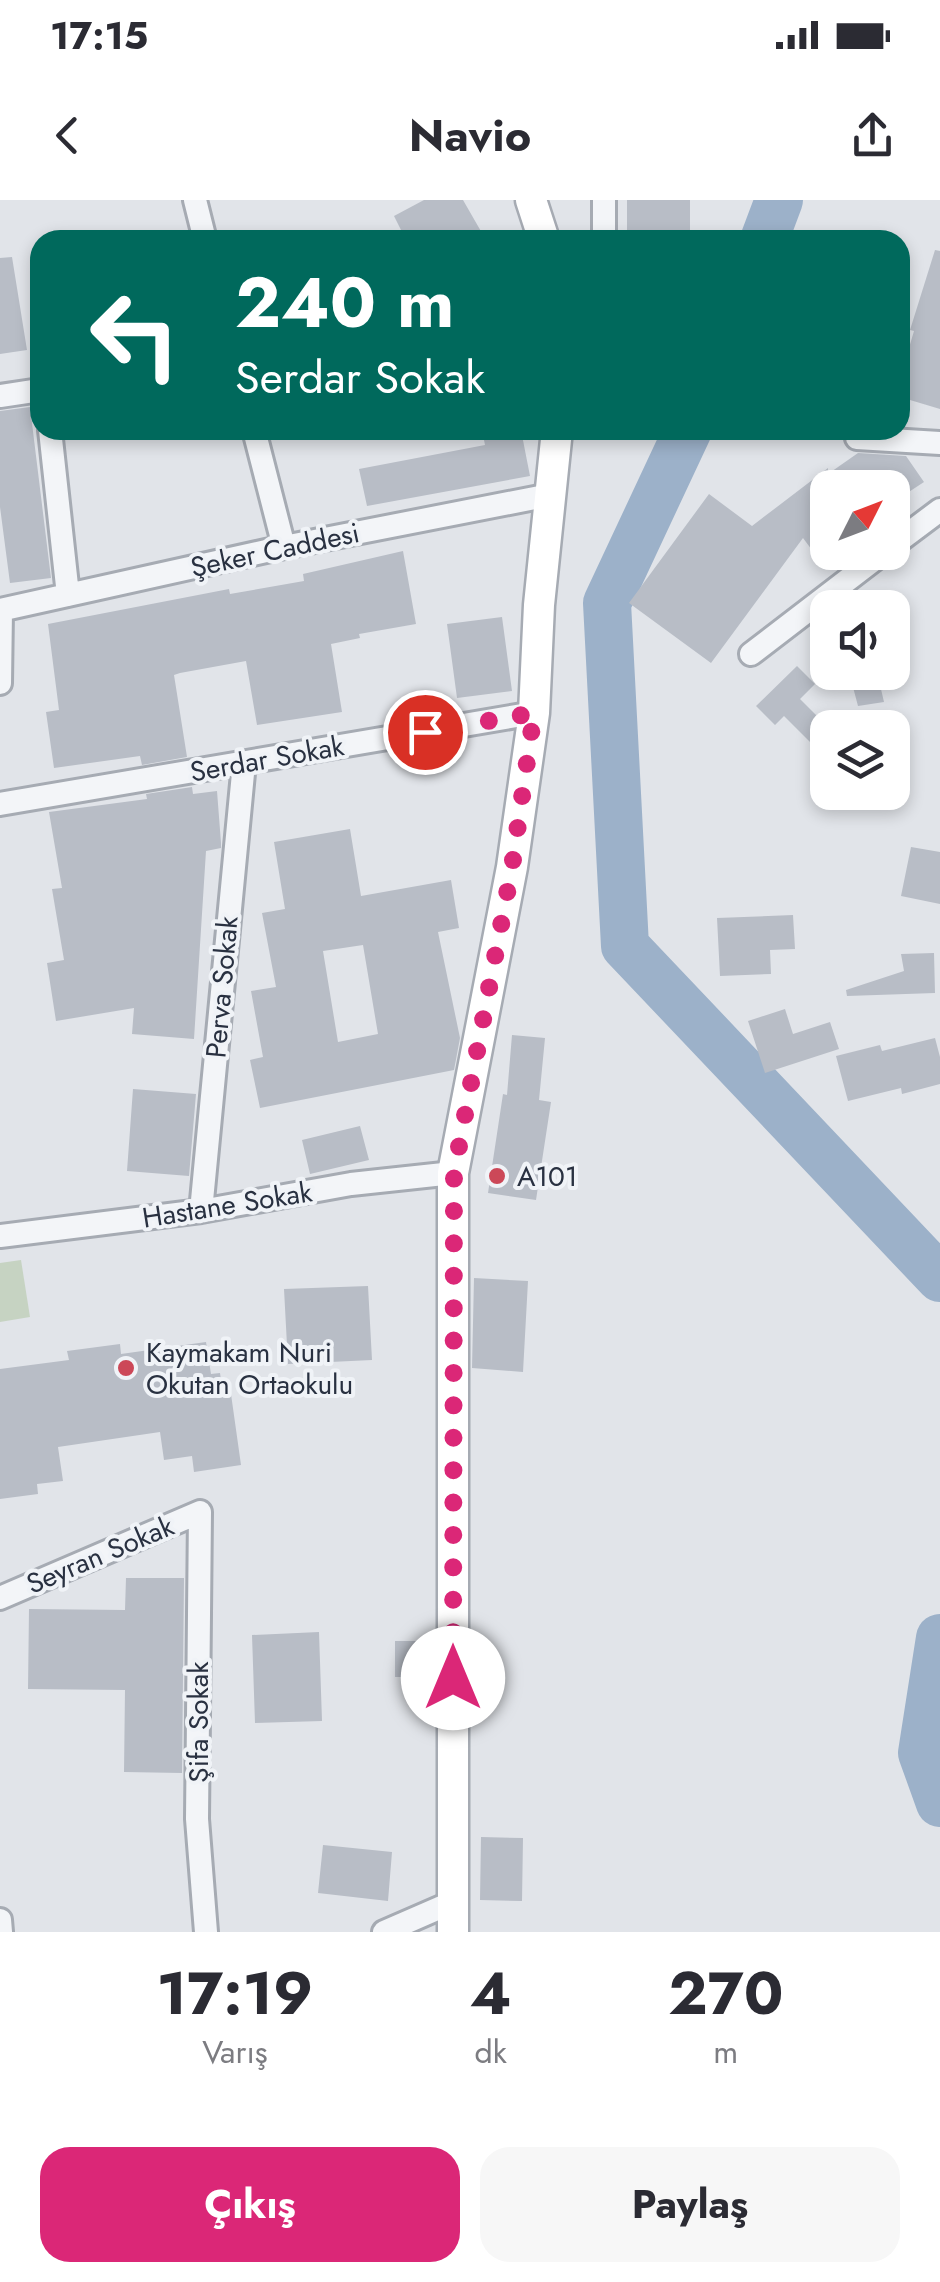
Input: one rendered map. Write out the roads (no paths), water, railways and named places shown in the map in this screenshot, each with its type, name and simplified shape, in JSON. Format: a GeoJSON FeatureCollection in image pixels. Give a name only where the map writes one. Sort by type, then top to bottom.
{"type":"FeatureCollection","features":[{"type":"Feature","properties":{"kind":"main road"},"geometry":{"type":"LineString","coordinates":[[532,200],[541,230]]}},
{"type":"Feature","properties":{"kind":"main road"},"geometry":{"type":"LineString","coordinates":[[453,1917],[454,1173],[512,867],[534,713],[550,495],[562,440]]}},
{"type":"Feature","properties":{"kind":"street"},"geometry":{"type":"LineString","coordinates":[[195,200],[202,230]]}},
{"type":"Feature","properties":{"kind":"street"},"geometry":{"type":"LineString","coordinates":[[604,200],[604,230]]}},
{"type":"Feature","properties":{"kind":"street"},"geometry":{"type":"LineString","coordinates":[[0,396],[30,392]]}},
{"type":"Feature","properties":{"kind":"street"},"geometry":{"type":"LineString","coordinates":[[51,440],[68,595]]}},
{"type":"Feature","properties":{"kind":"street"},"geometry":{"type":"LineString","coordinates":[[257,440],[284,547]]}},
{"type":"Feature","properties":{"kind":"street"},"geometry":{"type":"LineString","coordinates":[[890,440],[940,443]]}},
{"type":"Feature","properties":{"kind":"street","name":"Şeker Caddesi"},"geometry":{"type":"LineString","coordinates":[[0,610],[284,547],[550,495]]}},
{"type":"Feature","properties":{"kind":"street"},"geometry":{"type":"LineString","coordinates":[[910,532],[940,510]]}},
{"type":"Feature","properties":{"kind":"street"},"geometry":{"type":"LineString","coordinates":[[751,654],[861,570]]}},
{"type":"Feature","properties":{"kind":"street"},"geometry":{"type":"LineString","coordinates":[[0,610],[0,682]]}},
{"type":"Feature","properties":{"kind":"street","name":"Serdar Sokak"},"geometry":{"type":"LineString","coordinates":[[0,804],[534,713]]}},
{"type":"Feature","properties":{"kind":"street","name":"Perva Sokak"},"geometry":{"type":"LineString","coordinates":[[201,1211],[244,763]]}},
{"type":"Feature","properties":{"kind":"street","name":"Hastane Sokak"},"geometry":{"type":"LineString","coordinates":[[0,1236],[201,1211],[351,1184],[454,1173]]}},
{"type":"Feature","properties":{"kind":"street","name":"Seyran Sokak"},"geometry":{"type":"LineString","coordinates":[[0,1598],[200,1512]]}},
{"type":"Feature","properties":{"kind":"street","name":"Şifa Sokak"},"geometry":{"type":"LineString","coordinates":[[200,1512],[197,1819],[206,1932]]}},
{"type":"Feature","properties":{"kind":"street"},"geometry":{"type":"LineString","coordinates":[[384,1932],[453,1917]]}},
{"type":"Feature","properties":{"kind":"street"},"geometry":{"type":"LineString","coordinates":[[0,1920],[1,1932]]}},
{"type":"Feature","properties":{"kind":"waterway"},"geometry":{"type":"LineString","coordinates":[[768,230],[779,200]]}},
{"type":"Feature","properties":{"kind":"waterway"},"geometry":{"type":"LineString","coordinates":[[683,440],[607,603],[625,946],[940,1278]]}},
{"type":"Feature","properties":{"kind":"waterway"},"geometry":{"type":"LineString","coordinates":[[940,1638],[922,1753],[940,1803]]}},
{"type":"Feature","properties":{"kind":"place","name":"A101"},"geometry":{"type":"Point","coordinates":[497,1176]}},
{"type":"Feature","properties":{"kind":"place","name":"Kaymakam Nuri Okutan Ortaokulu"},"geometry":{"type":"Point","coordinates":[126,1368]}}]}
